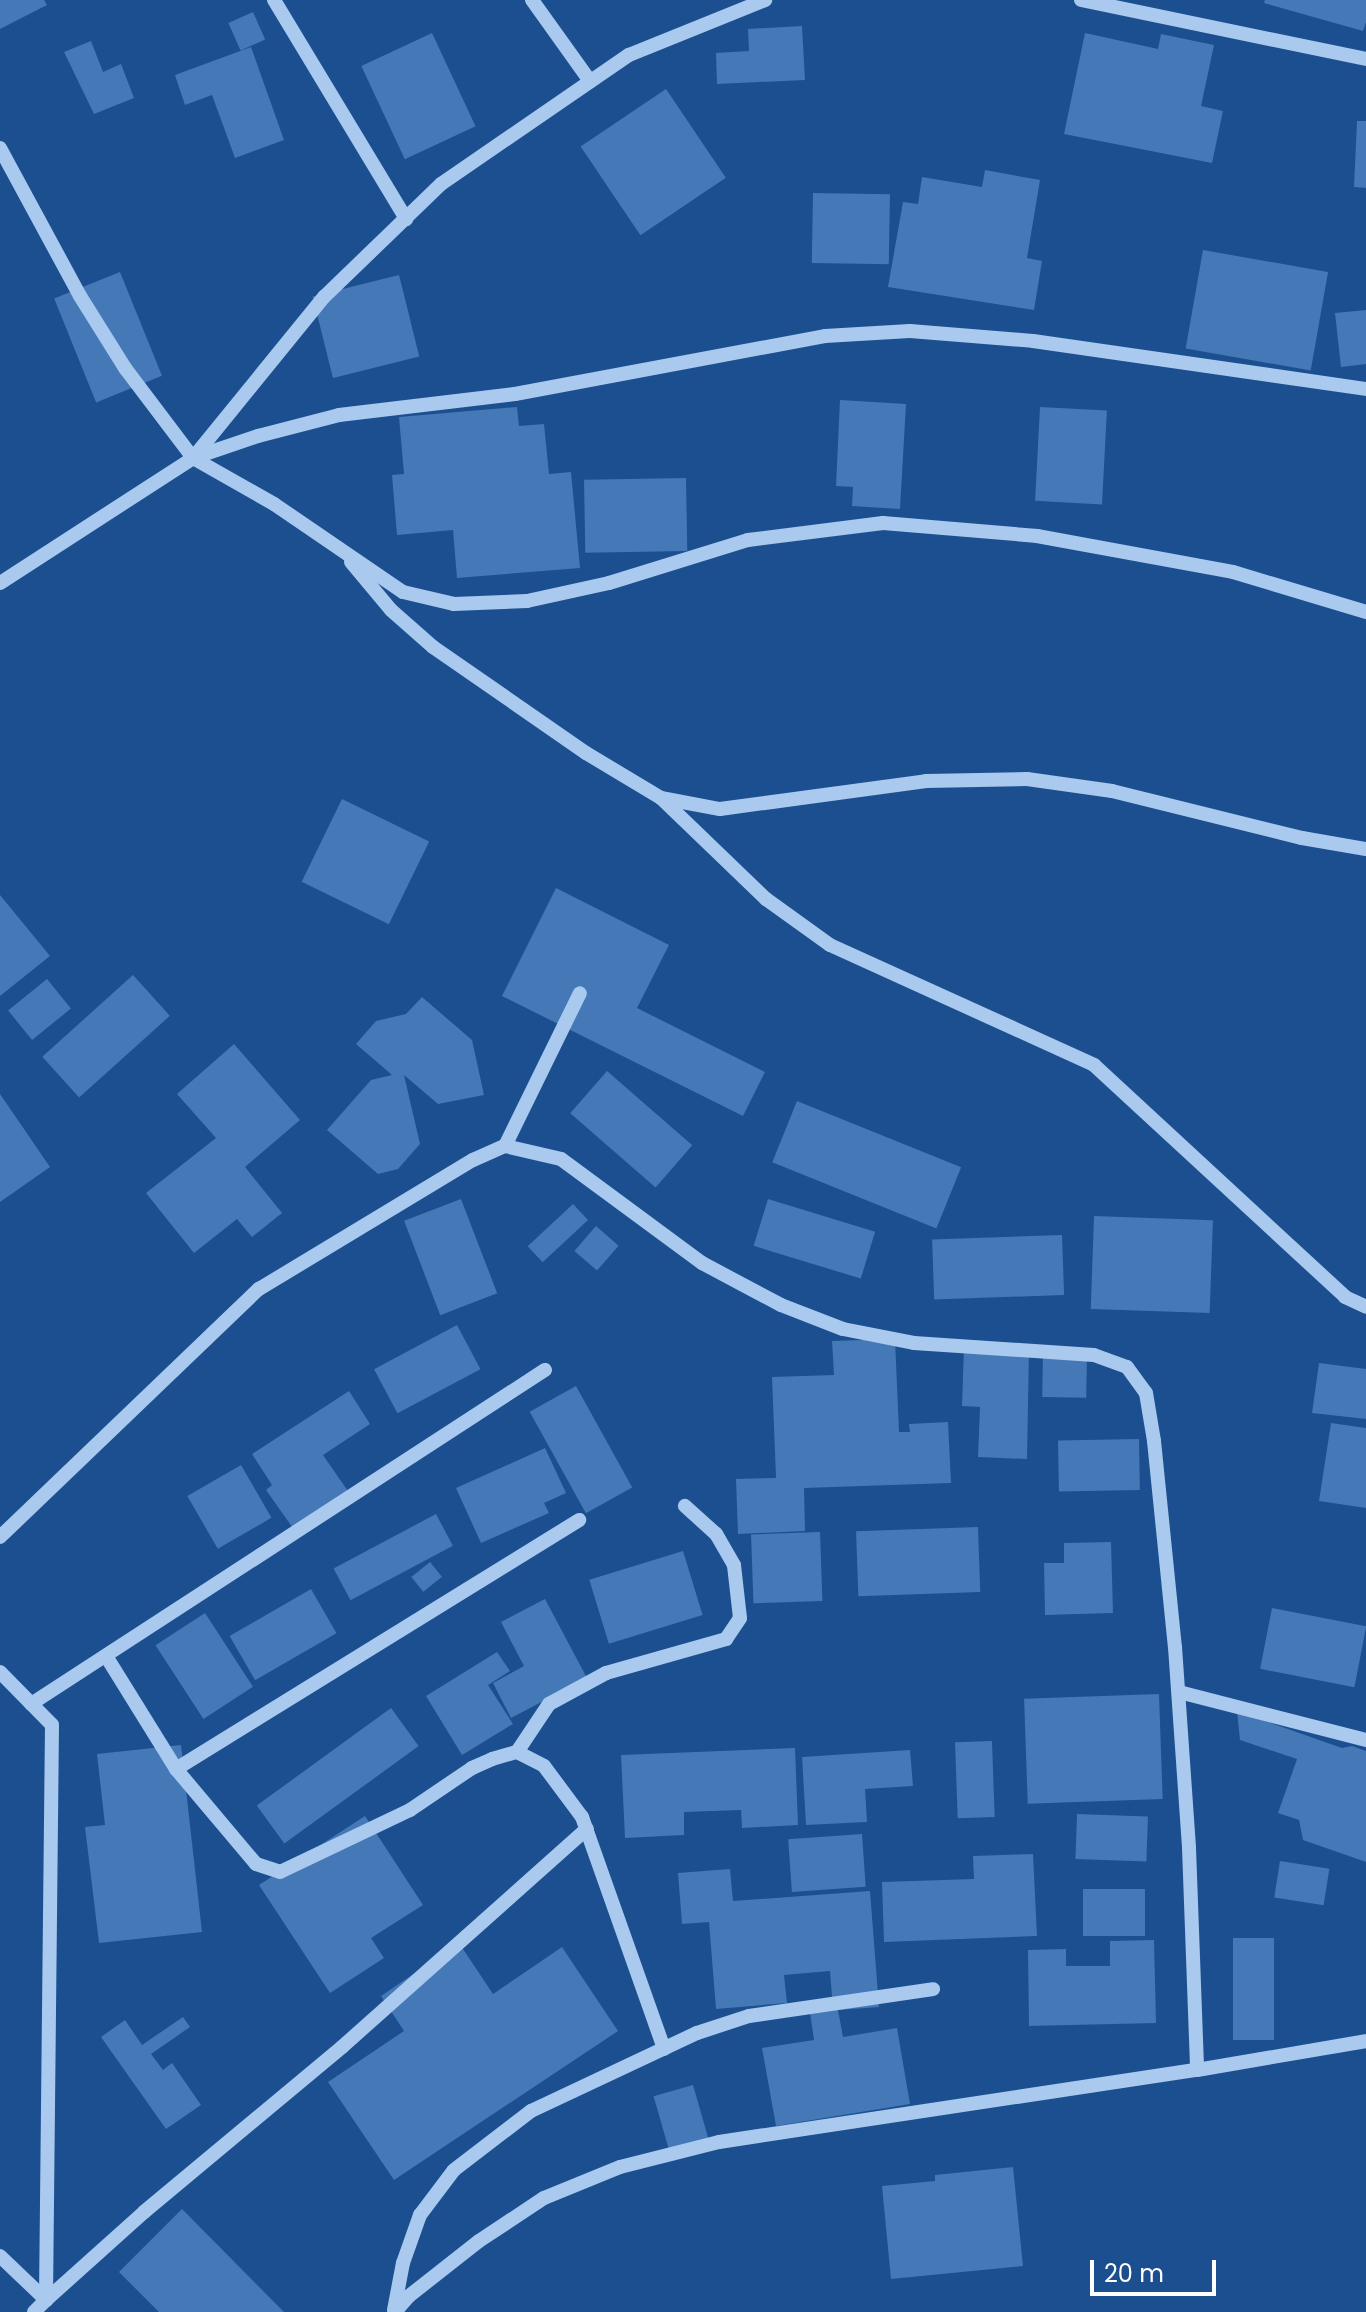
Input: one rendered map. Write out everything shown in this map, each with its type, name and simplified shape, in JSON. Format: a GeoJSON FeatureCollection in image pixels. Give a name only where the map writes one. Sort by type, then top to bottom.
{"type":"FeatureCollection","features":[{"type":"Feature","properties":{"kind":"street"},"geometry":{"type":"LineString","coordinates":[[274,0],[406,219]]}},
{"type":"Feature","properties":{"kind":"street"},"geometry":{"type":"LineString","coordinates":[[532,0],[590,81]]}},
{"type":"Feature","properties":{"kind":"street"},"geometry":{"type":"LineString","coordinates":[[193,458],[324,297],[441,184],[629,55],[765,0]]}},
{"type":"Feature","properties":{"kind":"street"},"geometry":{"type":"LineString","coordinates":[[1081,0],[1366,59]]}},
{"type":"Feature","properties":{"kind":"street"},"geometry":{"type":"LineString","coordinates":[[0,148],[80,296],[125,368],[193,458],[339,547],[403,592],[454,604],[527,601],[609,583],[748,540],[883,523],[1037,536],[1233,572],[1366,612]]}},
{"type":"Feature","properties":{"kind":"street"},"geometry":{"type":"LineString","coordinates":[[0,583],[193,458],[258,436],[339,415],[515,394],[825,336],[896,331],[1033,341],[1366,389]]}},
{"type":"Feature","properties":{"kind":"street"},"geometry":{"type":"LineString","coordinates":[[339,547],[391,610],[433,647],[586,753],[661,798],[766,899],[830,945],[1094,1065],[1345,1297],[1366,1307]]}},
{"type":"Feature","properties":{"kind":"street"},"geometry":{"type":"LineString","coordinates":[[661,798],[720,809],[926,781],[1027,779],[1112,791],[1302,838],[1366,849]]}},
{"type":"Feature","properties":{"kind":"street"},"geometry":{"type":"LineString","coordinates":[[505,1146],[580,993]]}},
{"type":"Feature","properties":{"kind":"street"},"geometry":{"type":"LineString","coordinates":[[0,1537],[259,1289],[473,1160],[505,1146],[561,1159],[702,1263],[781,1305],[843,1329],[914,1343],[1094,1355],[1127,1367],[1146,1393],[1154,1441],[1179,1692],[1197,2070]]}},
{"type":"Feature","properties":{"kind":"street"},"geometry":{"type":"LineString","coordinates":[[31,1704],[545,1370]]}},
{"type":"Feature","properties":{"kind":"street"},"geometry":{"type":"LineString","coordinates":[[106,1656],[176,1769],[256,1864],[280,1872],[410,1810],[472,1768],[517,1752],[549,1704],[583,1685],[606,1673],[726,1639],[740,1618],[734,1565],[716,1534],[685,1506]]}},
{"type":"Feature","properties":{"kind":"street"},"geometry":{"type":"LineString","coordinates":[[176,1769],[579,1520]]}},
{"type":"Feature","properties":{"kind":"street"},"geometry":{"type":"LineString","coordinates":[[0,1672],[52,1725],[46,2300]]}},
{"type":"Feature","properties":{"kind":"street"},"geometry":{"type":"LineString","coordinates":[[1179,1692],[1366,1740]]}},
{"type":"Feature","properties":{"kind":"street"},"geometry":{"type":"LineString","coordinates":[[517,1752],[544,1766],[582,1817],[664,2049]]}},
{"type":"Feature","properties":{"kind":"street"},"geometry":{"type":"LineString","coordinates":[[34,2312],[144,2212],[342,2047],[587,1829]]}},
{"type":"Feature","properties":{"kind":"street"},"geometry":{"type":"LineString","coordinates":[[394,2312],[403,2263],[420,2215],[454,2170],[531,2111],[697,2033],[749,2016],[933,1989]]}},
{"type":"Feature","properties":{"kind":"street"},"geometry":{"type":"LineString","coordinates":[[394,2312],[409,2296],[479,2241],[544,2198],[620,2167],[719,2142],[1197,2070],[1366,2041]]}},
{"type":"Feature","properties":{"kind":"street"},"geometry":{"type":"LineString","coordinates":[[0,2256],[46,2300]]}},
{"type":"Feature","properties":{"kind":"building"},"geometry":{"type":"Polygon","coordinates":[[[0,0],[44,0],[47,5],[0,29],[0,0]]]}},
{"type":"Feature","properties":{"kind":"building"},"geometry":{"type":"Polygon","coordinates":[[[1265,0],[1366,0],[1366,22],[1363,31],[1264,3],[1265,0]]]}},
{"type":"Feature","properties":{"kind":"building"},"geometry":{"type":"Polygon","coordinates":[[[253,12],[265,39],[241,50],[228,23],[253,12]]]}},
{"type":"Feature","properties":{"kind":"building"},"geometry":{"type":"Polygon","coordinates":[[[802,26],[805,80],[717,84],[716,53],[749,51],[748,29],[802,26]]]}},
{"type":"Feature","properties":{"kind":"building"},"geometry":{"type":"Polygon","coordinates":[[[432,33],[476,126],[405,159],[361,66],[432,33]]]}},
{"type":"Feature","properties":{"kind":"building"},"geometry":{"type":"Polygon","coordinates":[[[1085,33],[1158,49],[1161,34],[1214,45],[1201,106],[1223,111],[1212,163],[1064,134],[1085,33]]]}},
{"type":"Feature","properties":{"kind":"building"},"geometry":{"type":"Polygon","coordinates":[[[91,41],[103,72],[121,64],[134,98],[94,114],[64,52],[91,41]]]}},
{"type":"Feature","properties":{"kind":"building"},"geometry":{"type":"Polygon","coordinates":[[[251,47],[284,140],[235,158],[212,95],[185,105],[175,75],[251,47]]]}},
{"type":"Feature","properties":{"kind":"building"},"geometry":{"type":"Polygon","coordinates":[[[666,89],[726,178],[640,235],[581,147],[666,89]]]}},
{"type":"Feature","properties":{"kind":"building"},"geometry":{"type":"Polygon","coordinates":[[[1357,121],[1366,121],[1366,188],[1354,187],[1357,121]]]}},
{"type":"Feature","properties":{"kind":"building"},"geometry":{"type":"Polygon","coordinates":[[[985,170],[1040,180],[1027,258],[1042,261],[1034,310],[888,287],[903,202],[918,204],[922,177],[982,187],[985,170]]]}},
{"type":"Feature","properties":{"kind":"building"},"geometry":{"type":"Polygon","coordinates":[[[813,193],[890,194],[889,264],[812,263],[813,193]]]}},
{"type":"Feature","properties":{"kind":"building"},"geometry":{"type":"Polygon","coordinates":[[[1203,250],[1328,272],[1311,371],[1186,348],[1203,250]]]}},
{"type":"Feature","properties":{"kind":"building"},"geometry":{"type":"Polygon","coordinates":[[[120,272],[162,376],[96,402],[54,299],[120,272]]]}},
{"type":"Feature","properties":{"kind":"building"},"geometry":{"type":"Polygon","coordinates":[[[399,275],[419,357],[333,378],[313,297],[399,275]]]}},
{"type":"Feature","properties":{"kind":"building"},"geometry":{"type":"Polygon","coordinates":[[[1366,310],[1366,364],[1341,367],[1335,313],[1366,310]]]}},
{"type":"Feature","properties":{"kind":"building"},"geometry":{"type":"Polygon","coordinates":[[[840,400],[906,404],[900,509],[852,506],[853,487],[836,486],[840,400]]]}},
{"type":"Feature","properties":{"kind":"building"},"geometry":{"type":"Polygon","coordinates":[[[517,407],[519,426],[544,424],[549,474],[571,472],[580,568],[457,578],[453,530],[397,535],[392,475],[404,474],[399,417],[517,407]]]}},
{"type":"Feature","properties":{"kind":"building"},"geometry":{"type":"Polygon","coordinates":[[[1040,407],[1107,411],[1102,504],[1035,501],[1040,407]]]}},
{"type":"Feature","properties":{"kind":"building"},"geometry":{"type":"Polygon","coordinates":[[[686,478],[687,551],[585,553],[584,480],[686,478]]]}},
{"type":"Feature","properties":{"kind":"building"},"geometry":{"type":"Polygon","coordinates":[[[342,799],[429,842],[389,924],[302,882],[342,799]]]}},
{"type":"Feature","properties":{"kind":"building"},"geometry":{"type":"Polygon","coordinates":[[[556,888],[669,945],[637,1008],[765,1072],[743,1116],[502,996],[556,888]]]}},
{"type":"Feature","properties":{"kind":"building"},"geometry":{"type":"Polygon","coordinates":[[[0,895],[50,956],[0,996],[0,895]]]}},
{"type":"Feature","properties":{"kind":"building"},"geometry":{"type":"Polygon","coordinates":[[[133,975],[170,1016],[79,1098],[42,1057],[133,975]]]}},
{"type":"Feature","properties":{"kind":"building"},"geometry":{"type":"Polygon","coordinates":[[[47,979],[71,1009],[32,1040],[8,1010],[47,979]]]}},
{"type":"Feature","properties":{"kind":"building"},"geometry":{"type":"Polygon","coordinates":[[[422,997],[472,1040],[484,1095],[438,1104],[404,1075],[420,1144],[398,1169],[378,1174],[327,1130],[371,1080],[392,1075],[356,1044],[376,1021],[406,1014],[422,997]]]}},
{"type":"Feature","properties":{"kind":"building"},"geometry":{"type":"Polygon","coordinates":[[[234,1044],[300,1120],[245,1167],[282,1213],[252,1237],[237,1219],[194,1253],[146,1193],[216,1138],[177,1094],[234,1044]]]}},
{"type":"Feature","properties":{"kind":"building"},"geometry":{"type":"Polygon","coordinates":[[[607,1071],[692,1145],[656,1187],[570,1113],[607,1071]]]}},
{"type":"Feature","properties":{"kind":"building"},"geometry":{"type":"Polygon","coordinates":[[[0,1094],[50,1167],[0,1202],[0,1094]]]}},
{"type":"Feature","properties":{"kind":"building"},"geometry":{"type":"Polygon","coordinates":[[[797,1101],[961,1167],[936,1228],[772,1162],[797,1101]]]}},
{"type":"Feature","properties":{"kind":"building"},"geometry":{"type":"Polygon","coordinates":[[[461,1199],[497,1293],[440,1315],[404,1221],[461,1199]]]}},
{"type":"Feature","properties":{"kind":"building"},"geometry":{"type":"Polygon","coordinates":[[[768,1199],[875,1232],[861,1279],[754,1246],[768,1199]]]}},
{"type":"Feature","properties":{"kind":"building"},"geometry":{"type":"Polygon","coordinates":[[[573,1204],[588,1220],[543,1262],[528,1246],[573,1204]]]}},
{"type":"Feature","properties":{"kind":"building"},"geometry":{"type":"Polygon","coordinates":[[[1094,1216],[1213,1220],[1210,1313],[1091,1309],[1094,1216]]]}},
{"type":"Feature","properties":{"kind":"building"},"geometry":{"type":"Polygon","coordinates":[[[596,1226],[619,1246],[597,1271],[574,1251],[596,1226]]]}},
{"type":"Feature","properties":{"kind":"building"},"geometry":{"type":"Polygon","coordinates":[[[1062,1235],[1064,1295],[934,1300],[932,1240],[1062,1235]]]}},
{"type":"Feature","properties":{"kind":"building"},"geometry":{"type":"Polygon","coordinates":[[[457,1325],[480,1369],[397,1413],[374,1369],[457,1325]]]}},
{"type":"Feature","properties":{"kind":"building"},"geometry":{"type":"Polygon","coordinates":[[[895,1339],[899,1432],[910,1432],[909,1424],[948,1422],[951,1483],[804,1488],[805,1531],[738,1534],[736,1479],[776,1478],[772,1377],[834,1375],[832,1341],[895,1339]]]}},
{"type":"Feature","properties":{"kind":"building"},"geometry":{"type":"Polygon","coordinates":[[[964,1348],[1029,1350],[1027,1459],[978,1457],[980,1407],[962,1406],[964,1348]]]}},
{"type":"Feature","properties":{"kind":"building"},"geometry":{"type":"Polygon","coordinates":[[[1043,1352],[1087,1353],[1086,1398],[1042,1397],[1043,1352]]]}},
{"type":"Feature","properties":{"kind":"building"},"geometry":{"type":"Polygon","coordinates":[[[1319,1363],[1366,1369],[1366,1419],[1312,1413],[1319,1363]]]}},
{"type":"Feature","properties":{"kind":"building"},"geometry":{"type":"Polygon","coordinates":[[[576,1386],[632,1487],[586,1513],[530,1412],[576,1386]]]}},
{"type":"Feature","properties":{"kind":"building"},"geometry":{"type":"Polygon","coordinates":[[[349,1391],[370,1424],[323,1455],[350,1494],[295,1531],[266,1490],[272,1485],[252,1454],[349,1391]]]}},
{"type":"Feature","properties":{"kind":"building"},"geometry":{"type":"Polygon","coordinates":[[[1331,1423],[1366,1428],[1366,1508],[1319,1501],[1331,1423]]]}},
{"type":"Feature","properties":{"kind":"building"},"geometry":{"type":"Polygon","coordinates":[[[1139,1439],[1140,1490],[1059,1491],[1058,1440],[1139,1439]]]}},
{"type":"Feature","properties":{"kind":"building"},"geometry":{"type":"Polygon","coordinates":[[[545,1448],[566,1493],[544,1503],[549,1513],[481,1543],[456,1488],[545,1448]]]}},
{"type":"Feature","properties":{"kind":"building"},"geometry":{"type":"Polygon","coordinates":[[[241,1465],[272,1518],[218,1549],[187,1496],[241,1465]]]}},
{"type":"Feature","properties":{"kind":"building"},"geometry":{"type":"Polygon","coordinates":[[[436,1514],[453,1546],[350,1600],[334,1568],[436,1514]]]}},
{"type":"Feature","properties":{"kind":"building"},"geometry":{"type":"Polygon","coordinates":[[[978,1527],[980,1592],[858,1596],[856,1531],[978,1527]]]}},
{"type":"Feature","properties":{"kind":"building"},"geometry":{"type":"Polygon","coordinates":[[[820,1532],[822,1601],[753,1603],[751,1534],[820,1532]]]}},
{"type":"Feature","properties":{"kind":"building"},"geometry":{"type":"Polygon","coordinates":[[[1111,1542],[1113,1613],[1045,1615],[1044,1563],[1064,1563],[1064,1543],[1111,1542]]]}},
{"type":"Feature","properties":{"kind":"building"},"geometry":{"type":"Polygon","coordinates":[[[683,1551],[703,1615],[609,1644],[589,1580],[683,1551]]]}},
{"type":"Feature","properties":{"kind":"building"},"geometry":{"type":"Polygon","coordinates":[[[430,1562],[442,1577],[423,1592],[411,1577],[430,1562]]]}},
{"type":"Feature","properties":{"kind":"building"},"geometry":{"type":"Polygon","coordinates":[[[311,1589],[336,1633],[255,1680],[230,1636],[311,1589]]]}},
{"type":"Feature","properties":{"kind":"building"},"geometry":{"type":"Polygon","coordinates":[[[545,1599],[587,1678],[511,1718],[493,1683],[524,1666],[501,1622],[545,1599]]]}},
{"type":"Feature","properties":{"kind":"building"},"geometry":{"type":"Polygon","coordinates":[[[1272,1608],[1366,1626],[1354,1687],[1260,1669],[1272,1608]]]}},
{"type":"Feature","properties":{"kind":"building"},"geometry":{"type":"Polygon","coordinates":[[[205,1613],[253,1687],[203,1719],[156,1645],[205,1613]]]}},
{"type":"Feature","properties":{"kind":"building"},"geometry":{"type":"Polygon","coordinates":[[[497,1652],[510,1671],[488,1685],[513,1724],[462,1755],[426,1696],[497,1652]]]}},
{"type":"Feature","properties":{"kind":"building"},"geometry":{"type":"Polygon","coordinates":[[[1159,1694],[1163,1799],[1028,1804],[1024,1699],[1159,1694]]]}},
{"type":"Feature","properties":{"kind":"building"},"geometry":{"type":"Polygon","coordinates":[[[391,1708],[419,1746],[284,1844],[257,1806],[391,1708]]]}},
{"type":"Feature","properties":{"kind":"building"},"geometry":{"type":"Polygon","coordinates":[[[1237,1711],[1342,1748],[1352,1746],[1366,1751],[1366,1862],[1303,1840],[1299,1820],[1278,1813],[1297,1759],[1240,1740],[1237,1711]]]}},
{"type":"Feature","properties":{"kind":"building"},"geometry":{"type":"Polygon","coordinates":[[[992,1741],[995,1817],[958,1818],[955,1742],[992,1741]]]}},
{"type":"Feature","properties":{"kind":"building"},"geometry":{"type":"Polygon","coordinates":[[[181,1745],[202,1932],[99,1943],[85,1827],[105,1825],[97,1754],[181,1745]]]}},
{"type":"Feature","properties":{"kind":"building"},"geometry":{"type":"Polygon","coordinates":[[[795,1748],[798,1825],[742,1828],[741,1810],[684,1812],[684,1835],[625,1838],[621,1755],[795,1748]]]}},
{"type":"Feature","properties":{"kind":"building"},"geometry":{"type":"Polygon","coordinates":[[[910,1750],[913,1786],[865,1789],[867,1822],[806,1825],[802,1757],[910,1750]]]}},
{"type":"Feature","properties":{"kind":"building"},"geometry":{"type":"Polygon","coordinates":[[[1077,1814],[1148,1816],[1146,1861],[1075,1859],[1077,1814]]]}},
{"type":"Feature","properties":{"kind":"building"},"geometry":{"type":"Polygon","coordinates":[[[365,1816],[423,1905],[371,1938],[384,1958],[330,1993],[259,1885],[365,1816]]]}},
{"type":"Feature","properties":{"kind":"building"},"geometry":{"type":"Polygon","coordinates":[[[862,1834],[866,1887],[792,1892],[788,1839],[862,1834]]]}},
{"type":"Feature","properties":{"kind":"building"},"geometry":{"type":"Polygon","coordinates":[[[1033,1854],[1037,1936],[884,1942],[882,1882],[974,1879],[973,1856],[1033,1854]]]}},
{"type":"Feature","properties":{"kind":"building"},"geometry":{"type":"Polygon","coordinates":[[[1280,1861],[1329,1869],[1324,1905],[1274,1898],[1280,1861]]]}},
{"type":"Feature","properties":{"kind":"building"},"geometry":{"type":"Polygon","coordinates":[[[730,1869],[733,1901],[870,1891],[879,2007],[838,2010],[843,2037],[897,2028],[910,2104],[776,2126],[762,2048],[814,2040],[810,2013],[833,2010],[830,1971],[784,1975],[787,2003],[716,2009],[709,1922],[682,1924],[678,1873],[730,1869]]]}},
{"type":"Feature","properties":{"kind":"building"},"geometry":{"type":"Polygon","coordinates":[[[1083,1889],[1145,1889],[1145,1936],[1083,1936],[1083,1889]]]}},
{"type":"Feature","properties":{"kind":"building"},"geometry":{"type":"Polygon","coordinates":[[[1233,1938],[1274,1938],[1274,2040],[1233,2040],[1233,1938]]]}},
{"type":"Feature","properties":{"kind":"building"},"geometry":{"type":"Polygon","coordinates":[[[1154,1940],[1156,2023],[1029,2026],[1028,1950],[1066,1949],[1066,1966],[1110,1966],[1110,1941],[1154,1940]]]}},
{"type":"Feature","properties":{"kind":"building"},"geometry":{"type":"Polygon","coordinates":[[[459,1943],[493,1994],[562,1947],[618,2031],[394,2180],[328,2082],[404,2031],[381,1996],[459,1943]]]}},
{"type":"Feature","properties":{"kind":"building"},"geometry":{"type":"Polygon","coordinates":[[[183,2017],[190,2027],[151,2054],[163,2070],[172,2063],[201,2105],[166,2129],[101,2037],[125,2020],[142,2045],[183,2017]]]}},
{"type":"Feature","properties":{"kind":"building"},"geometry":{"type":"Polygon","coordinates":[[[693,2085],[709,2140],[669,2151],[654,2096],[693,2085]]]}},
{"type":"Feature","properties":{"kind":"building"},"geometry":{"type":"Polygon","coordinates":[[[1013,2167],[1023,2266],[891,2279],[882,2186],[935,2181],[935,2175],[1013,2167]]]}},
{"type":"Feature","properties":{"kind":"building"},"geometry":{"type":"Polygon","coordinates":[[[182,2209],[284,2312],[159,2312],[119,2272],[182,2209]]]}}]}
